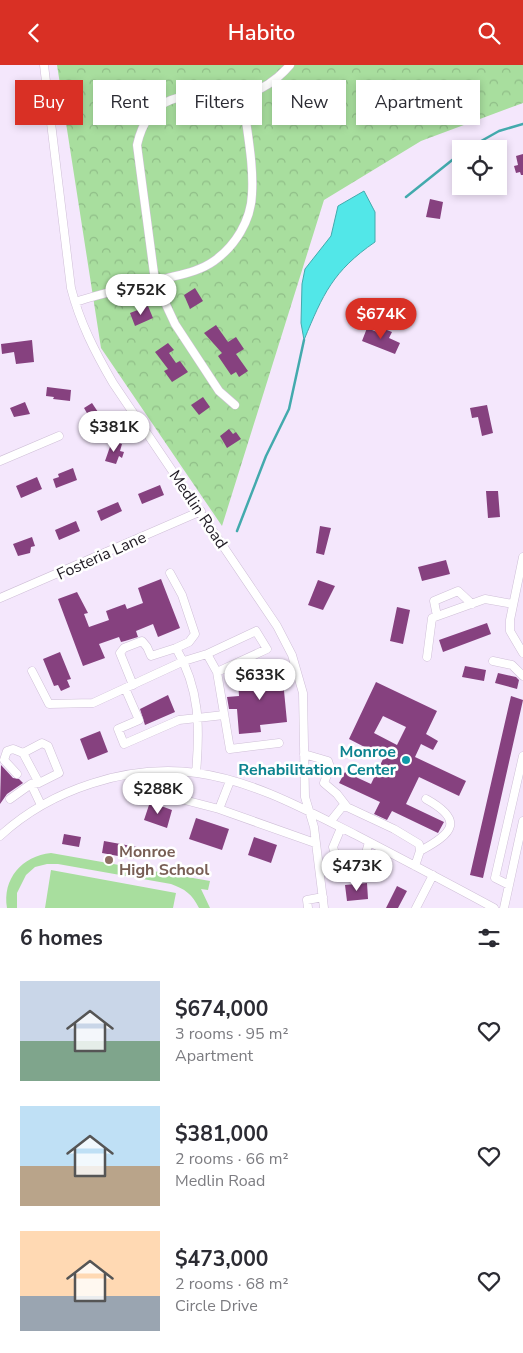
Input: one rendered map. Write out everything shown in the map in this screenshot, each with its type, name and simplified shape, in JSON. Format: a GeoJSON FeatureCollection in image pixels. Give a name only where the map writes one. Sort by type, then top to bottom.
{"type":"FeatureCollection","features":[{"type":"Feature","properties":{"kind":"street","name":"Medlin Road"},"geometry":{"type":"LineString","coordinates":[[44,65],[71,288],[90,342],[113,383],[277,626],[292,655],[303,693],[305,797],[314,827],[324,908]]}},
{"type":"Feature","properties":{"kind":"street"},"geometry":{"type":"LineString","coordinates":[[262,89],[278,79],[290,65]]}},
{"type":"Feature","properties":{"kind":"street"},"geometry":{"type":"LineString","coordinates":[[176,98],[170,99],[152,110],[141,127],[138,145],[155,281],[175,324],[219,391],[235,405]]}},
{"type":"Feature","properties":{"kind":"street"},"geometry":{"type":"LineString","coordinates":[[75,302],[196,270],[213,262],[229,248],[241,231],[252,195],[246,125]]}},
{"type":"Feature","properties":{"kind":"street"},"geometry":{"type":"LineString","coordinates":[[0,461],[59,436]]}},
{"type":"Feature","properties":{"kind":"street","name":"Fosteria Lane"},"geometry":{"type":"LineString","coordinates":[[0,598],[201,511]]}},
{"type":"Feature","properties":{"kind":"street"},"geometry":{"type":"LineString","coordinates":[[523,557],[513,604],[510,631],[523,653]]}},
{"type":"Feature","properties":{"kind":"street"},"geometry":{"type":"LineString","coordinates":[[170,573],[182,595],[195,634],[189,642],[152,656],[148,647],[142,641],[124,649],[120,653],[139,720],[118,729],[124,744],[179,720],[224,715]]}},
{"type":"Feature","properties":{"kind":"street"},"geometry":{"type":"LineString","coordinates":[[437,616],[434,601],[458,591],[472,603]]}},
{"type":"Feature","properties":{"kind":"street"},"geometry":{"type":"LineString","coordinates":[[427,657],[432,618],[486,599],[513,604]]}},
{"type":"Feature","properties":{"kind":"street"},"geometry":{"type":"LineString","coordinates":[[32,671],[49,703],[93,703],[184,661],[207,654],[256,631],[267,649],[216,673]]}},
{"type":"Feature","properties":{"kind":"street"},"geometry":{"type":"LineString","coordinates":[[176,648],[184,661],[194,691],[199,717],[196,773]]}},
{"type":"Feature","properties":{"kind":"street"},"geometry":{"type":"LineString","coordinates":[[207,654],[216,673],[230,749],[279,743]]}},
{"type":"Feature","properties":{"kind":"street"},"geometry":{"type":"LineString","coordinates":[[493,661],[512,665],[523,676]]}},
{"type":"Feature","properties":{"kind":"street"},"geometry":{"type":"LineString","coordinates":[[10,799],[33,785],[59,773],[48,746],[42,743],[22,753]]}},
{"type":"Feature","properties":{"kind":"street"},"geometry":{"type":"LineString","coordinates":[[33,785],[18,776],[4,757],[7,751],[13,749],[22,753],[41,805]]}},
{"type":"Feature","properties":{"kind":"street"},"geometry":{"type":"LineString","coordinates":[[304,754],[328,761],[330,767],[324,783],[337,794],[347,807],[394,829],[419,844],[420,851],[415,866]]}},
{"type":"Feature","properties":{"kind":"street"},"geometry":{"type":"LineString","coordinates":[[509,885],[496,878],[520,787],[523,756]]}},
{"type":"Feature","properties":{"kind":"street"},"geometry":{"type":"LineString","coordinates":[[0,835],[15,822],[41,805],[88,785],[110,779],[152,772],[196,773],[230,781],[310,812],[494,908]]}},
{"type":"Feature","properties":{"kind":"street"},"geometry":{"type":"LineString","coordinates":[[219,809],[230,781]]}},
{"type":"Feature","properties":{"kind":"street"},"geometry":{"type":"LineString","coordinates":[[165,795],[219,809],[315,843]]}},
{"type":"Feature","properties":{"kind":"street"},"geometry":{"type":"LineString","coordinates":[[420,851],[442,839],[449,827],[450,820],[444,809],[426,799]]}},
{"type":"Feature","properties":{"kind":"street"},"geometry":{"type":"LineString","coordinates":[[330,822],[342,807],[347,807]]}},
{"type":"Feature","properties":{"kind":"street"},"geometry":{"type":"LineString","coordinates":[[504,908],[523,821]]}},
{"type":"Feature","properties":{"kind":"street"},"geometry":{"type":"LineString","coordinates":[[341,828],[333,847],[341,875],[361,871],[369,842]]}},
{"type":"Feature","properties":{"kind":"street"},"geometry":{"type":"LineString","coordinates":[[416,908],[433,875]]}},
{"type":"Feature","properties":{"kind":"street"},"geometry":{"type":"LineString","coordinates":[[308,908],[307,900],[323,897]]}},
{"type":"Feature","properties":{"kind":"green space"},"geometry":{"type":"Polygon","coordinates":[[[57,65],[523,65],[523,103],[480,119],[480,80],[356,80],[356,125],[464,125],[421,141],[324,200],[222,526],[101,348],[66,125],[83,125],[83,80],[59,80],[57,65]]]}},
{"type":"Feature","properties":{"kind":"green space"},"geometry":{"type":"Polygon","coordinates":[[[51,853],[210,881],[208,890],[201,889],[210,908],[199,908],[188,893],[171,884],[58,864],[47,864],[35,867],[26,875],[17,893],[17,908],[7,908],[6,897],[8,888],[16,871],[31,859],[51,853]]]}},
{"type":"Feature","properties":{"kind":"green space"},"geometry":{"type":"Polygon","coordinates":[[[51,870],[176,893],[173,908],[45,908],[51,870]]]}},
{"type":"Feature","properties":{"kind":"shaded area"},"geometry":{"type":"Polygon","coordinates":[[[364,191],[375,212],[375,242],[349,263],[331,285],[317,309],[304,340],[301,323],[302,284],[305,269],[331,236],[338,206],[364,191]]]}},
{"type":"Feature","properties":{"kind":"building"},"geometry":{"type":"Polygon","coordinates":[[[523,154],[523,175],[521,175],[520,172],[516,173],[514,166],[518,165],[516,156],[523,154]]]}},
{"type":"Feature","properties":{"kind":"building"},"geometry":{"type":"Polygon","coordinates":[[[430,199],[443,202],[440,219],[426,217],[430,199]]]}},
{"type":"Feature","properties":{"kind":"building"},"geometry":{"type":"Polygon","coordinates":[[[195,288],[203,301],[190,309],[184,295],[195,288]]]}},
{"type":"Feature","properties":{"kind":"building"},"geometry":{"type":"Polygon","coordinates":[[[148,306],[153,318],[135,326],[130,313],[148,306]]]}},
{"type":"Feature","properties":{"kind":"building"},"geometry":{"type":"Polygon","coordinates":[[[216,325],[228,342],[236,337],[244,349],[236,354],[248,371],[239,377],[236,372],[231,375],[218,356],[222,353],[204,333],[216,325]]]}},
{"type":"Feature","properties":{"kind":"building"},"geometry":{"type":"Polygon","coordinates":[[[379,327],[392,332],[389,338],[400,343],[395,354],[362,341],[367,328],[377,332],[379,327]]]}},
{"type":"Feature","properties":{"kind":"building"},"geometry":{"type":"Polygon","coordinates":[[[32,340],[34,362],[16,364],[14,352],[2,354],[1,344],[32,340]]]}},
{"type":"Feature","properties":{"kind":"building"},"geometry":{"type":"Polygon","coordinates":[[[168,343],[174,350],[169,353],[176,363],[180,361],[188,372],[172,382],[164,371],[168,369],[155,352],[168,343]]]}},
{"type":"Feature","properties":{"kind":"building"},"geometry":{"type":"Polygon","coordinates":[[[47,387],[71,390],[70,401],[53,399],[54,397],[46,396],[47,387]]]}},
{"type":"Feature","properties":{"kind":"building"},"geometry":{"type":"Polygon","coordinates":[[[203,397],[210,407],[199,415],[191,405],[203,397]]]}},
{"type":"Feature","properties":{"kind":"building"},"geometry":{"type":"Polygon","coordinates":[[[25,402],[30,414],[14,417],[10,408],[25,402]]]}},
{"type":"Feature","properties":{"kind":"building"},"geometry":{"type":"Polygon","coordinates":[[[92,403],[104,421],[95,427],[84,408],[92,403]]]}},
{"type":"Feature","properties":{"kind":"building"},"geometry":{"type":"Polygon","coordinates":[[[487,405],[493,433],[482,436],[478,417],[472,418],[470,408],[487,405]]]}},
{"type":"Feature","properties":{"kind":"building"},"geometry":{"type":"Polygon","coordinates":[[[229,429],[233,434],[236,432],[241,439],[227,448],[220,436],[229,429]]]}},
{"type":"Feature","properties":{"kind":"building"},"geometry":{"type":"Polygon","coordinates":[[[112,441],[122,444],[120,451],[124,452],[122,458],[119,456],[116,464],[105,461],[112,441]]]}},
{"type":"Feature","properties":{"kind":"building"},"geometry":{"type":"Polygon","coordinates":[[[73,468],[77,480],[56,488],[53,479],[59,477],[58,474],[73,468]]]}},
{"type":"Feature","properties":{"kind":"building"},"geometry":{"type":"Polygon","coordinates":[[[37,477],[42,489],[21,498],[16,486],[37,477]]]}},
{"type":"Feature","properties":{"kind":"building"},"geometry":{"type":"Polygon","coordinates":[[[160,485],[164,495],[142,504],[138,494],[160,485]]]}},
{"type":"Feature","properties":{"kind":"building"},"geometry":{"type":"Polygon","coordinates":[[[486,491],[498,491],[500,517],[488,518],[486,491]]]}},
{"type":"Feature","properties":{"kind":"building"},"geometry":{"type":"Polygon","coordinates":[[[118,502],[122,511],[101,521],[97,511],[118,502]]]}},
{"type":"Feature","properties":{"kind":"building"},"geometry":{"type":"Polygon","coordinates":[[[76,521],[80,531],[59,540],[55,530],[76,521]]]}},
{"type":"Feature","properties":{"kind":"building"},"geometry":{"type":"Polygon","coordinates":[[[320,526],[331,528],[324,555],[316,553],[320,526]]]}},
{"type":"Feature","properties":{"kind":"building"},"geometry":{"type":"Polygon","coordinates":[[[32,537],[35,546],[31,547],[30,553],[18,556],[13,544],[32,537]]]}},
{"type":"Feature","properties":{"kind":"building"},"geometry":{"type":"Polygon","coordinates":[[[446,560],[450,574],[422,581],[418,567],[446,560]]]}},
{"type":"Feature","properties":{"kind":"building"},"geometry":{"type":"Polygon","coordinates":[[[161,579],[180,628],[158,637],[153,624],[136,631],[138,637],[121,642],[119,637],[99,644],[105,658],[83,666],[58,599],[77,592],[88,613],[84,614],[89,627],[109,620],[106,611],[125,604],[127,609],[143,603],[138,588],[161,579]]]}},
{"type":"Feature","properties":{"kind":"building"},"geometry":{"type":"Polygon","coordinates":[[[318,580],[335,586],[323,610],[308,605],[318,580]]]}},
{"type":"Feature","properties":{"kind":"building"},"geometry":{"type":"Polygon","coordinates":[[[397,607],[410,610],[403,644],[390,641],[397,607]]]}},
{"type":"Feature","properties":{"kind":"building"},"geometry":{"type":"Polygon","coordinates":[[[487,623],[491,634],[443,652],[439,640],[487,623]]]}},
{"type":"Feature","properties":{"kind":"building"},"geometry":{"type":"Polygon","coordinates":[[[60,652],[71,679],[67,680],[70,687],[61,691],[58,685],[54,686],[43,659],[60,652]]]}},
{"type":"Feature","properties":{"kind":"building"},"geometry":{"type":"Polygon","coordinates":[[[465,666],[486,670],[484,681],[462,677],[465,666]]]}},
{"type":"Feature","properties":{"kind":"building"},"geometry":{"type":"Polygon","coordinates":[[[282,670],[287,722],[260,725],[261,732],[239,734],[237,709],[229,709],[227,697],[239,696],[238,681],[249,680],[248,673],[282,670]]]}},
{"type":"Feature","properties":{"kind":"building"},"geometry":{"type":"Polygon","coordinates":[[[498,673],[516,677],[519,680],[517,689],[495,683],[498,673]]]}},
{"type":"Feature","properties":{"kind":"building","name":"Monroe Rehabilitation Center"},"geometry":{"type":"Polygon","coordinates":[[[376,682],[437,711],[426,734],[438,741],[433,750],[421,744],[415,757],[466,781],[459,796],[419,777],[406,804],[444,822],[438,833],[392,811],[387,820],[374,814],[380,802],[339,783],[345,772],[371,784],[384,757],[349,739],[376,682]],[[383,716],[374,733],[397,745],[406,727],[383,716]]]}},
{"type":"Feature","properties":{"kind":"building"},"geometry":{"type":"Polygon","coordinates":[[[168,695],[175,712],[145,725],[140,709],[168,695]]]}},
{"type":"Feature","properties":{"kind":"building"},"geometry":{"type":"Polygon","coordinates":[[[511,696],[523,700],[483,878],[470,875],[511,696]]]}},
{"type":"Feature","properties":{"kind":"building"},"geometry":{"type":"Polygon","coordinates":[[[100,731],[108,752],[88,760],[80,739],[100,731]]]}},
{"type":"Feature","properties":{"kind":"building"},"geometry":{"type":"Polygon","coordinates":[[[1,765],[13,778],[19,779],[23,783],[7,794],[0,804],[1,765]]]}},
{"type":"Feature","properties":{"kind":"building"},"geometry":{"type":"Polygon","coordinates":[[[150,802],[172,810],[167,828],[144,820],[150,802]]]}},
{"type":"Feature","properties":{"kind":"building"},"geometry":{"type":"Polygon","coordinates":[[[196,818],[229,829],[222,850],[189,839],[196,818]]]}},
{"type":"Feature","properties":{"kind":"building"},"geometry":{"type":"Polygon","coordinates":[[[64,834],[81,837],[79,847],[62,844],[64,834]]]}},
{"type":"Feature","properties":{"kind":"building"},"geometry":{"type":"Polygon","coordinates":[[[254,837],[277,845],[271,863],[248,855],[254,837]]]}},
{"type":"Feature","properties":{"kind":"building"},"geometry":{"type":"Polygon","coordinates":[[[104,841],[137,847],[134,859],[102,853],[104,841]]]}},
{"type":"Feature","properties":{"kind":"building"},"geometry":{"type":"Polygon","coordinates":[[[367,883],[368,899],[347,901],[345,885],[367,883]]]}},
{"type":"Feature","properties":{"kind":"building"},"geometry":{"type":"Polygon","coordinates":[[[397,886],[407,891],[398,908],[386,908],[397,886]]]}},
{"type":"Feature","properties":{"kind":"waterway"},"geometry":{"type":"LineString","coordinates":[[483,140],[499,131],[523,124]]}},
{"type":"Feature","properties":{"kind":"waterway"},"geometry":{"type":"LineString","coordinates":[[406,197],[452,160]]}},
{"type":"Feature","properties":{"kind":"waterway"},"geometry":{"type":"LineString","coordinates":[[237,531],[266,456],[289,409],[304,340]]}},
{"type":"Feature","properties":{"kind":"place","name":"Monroe Rehabilitation Center"},"geometry":{"type":"Point","coordinates":[406,760]}},
{"type":"Feature","properties":{"kind":"place","name":"Monroe High School"},"geometry":{"type":"Point","coordinates":[109,860]}}]}
